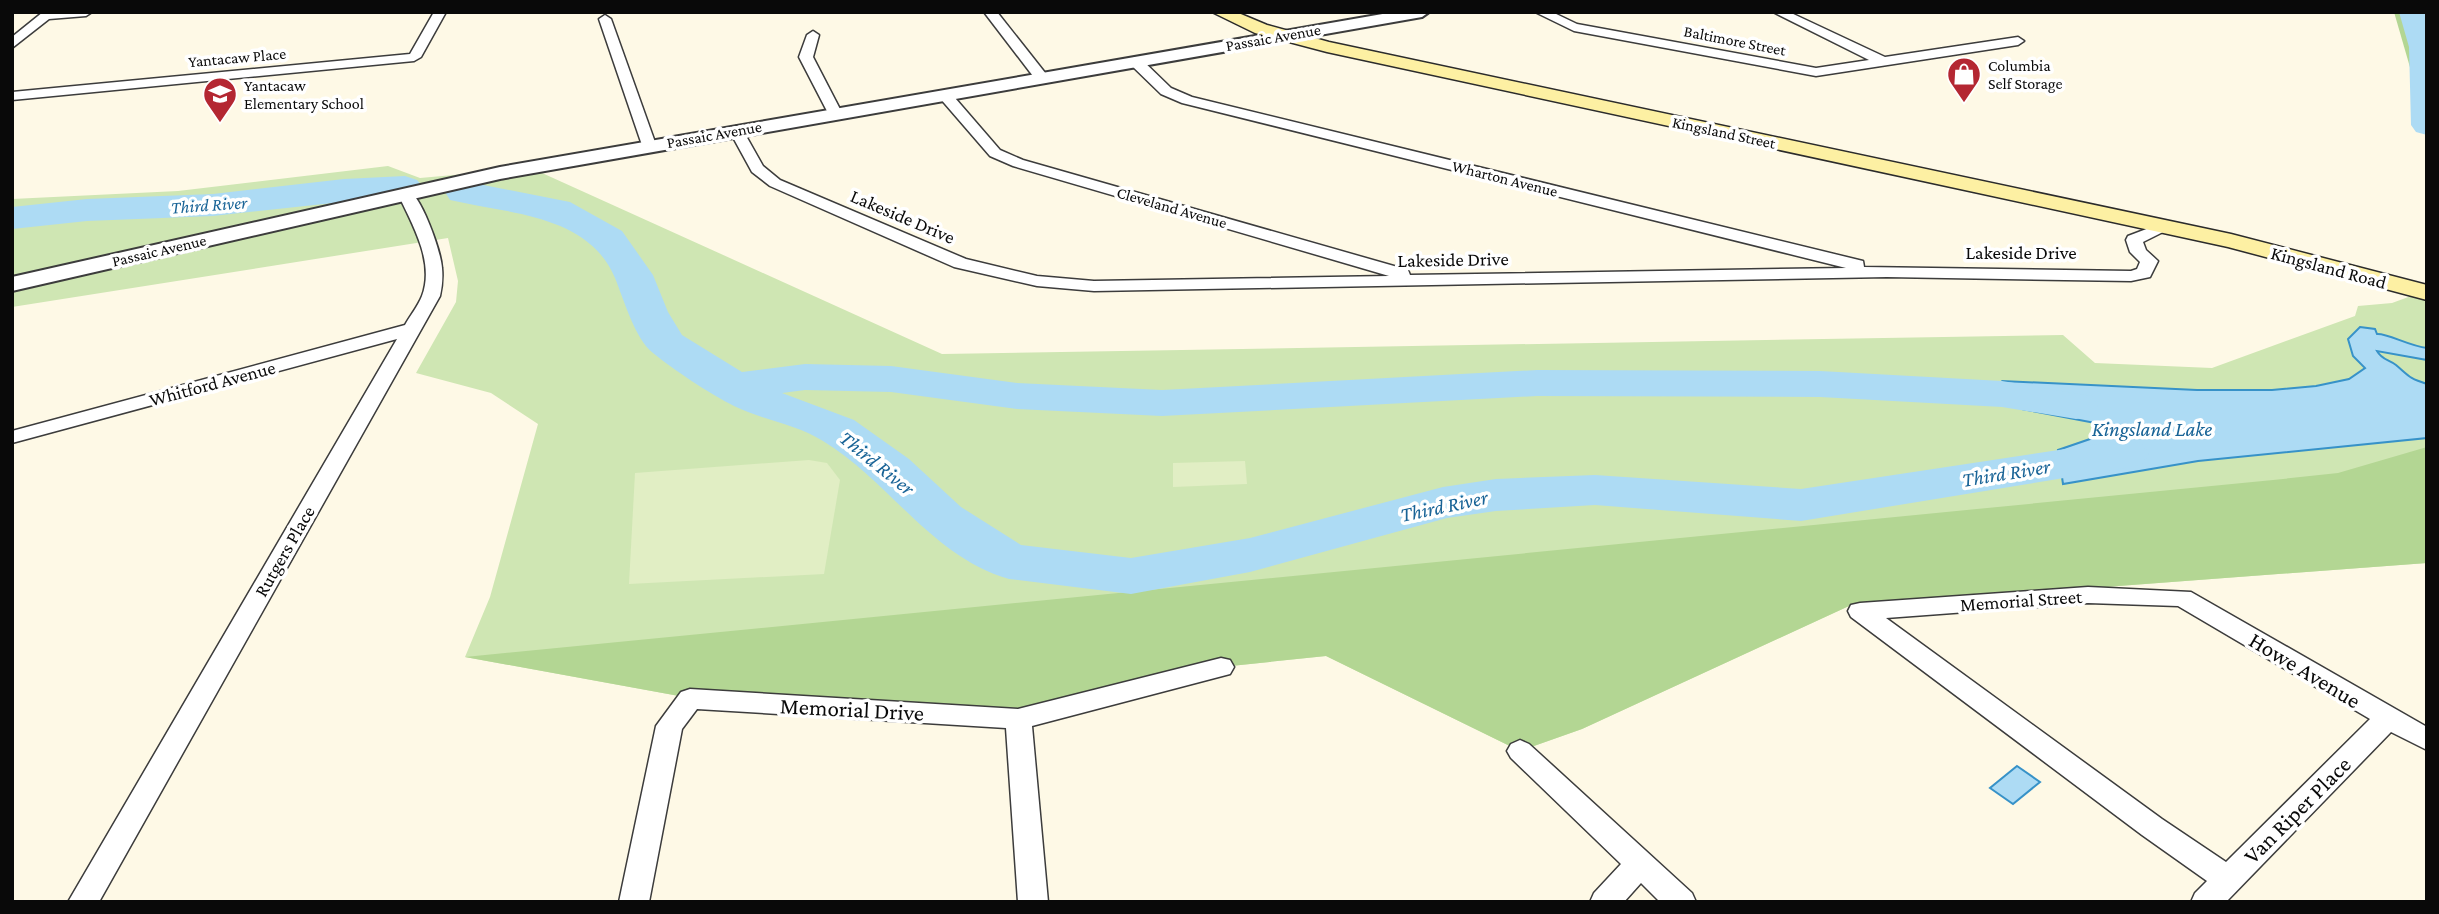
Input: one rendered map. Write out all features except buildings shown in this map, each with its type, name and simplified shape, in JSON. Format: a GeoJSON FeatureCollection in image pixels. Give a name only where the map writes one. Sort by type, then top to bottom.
{"type":"FeatureCollection","features":[{"type":"Feature","properties":{"kind":"main road","name":"Kingsland Street"},"geometry":{"type":"LineString","coordinates":[[1220,12],[1283,35],[1341,50],[2231,242]]}},
{"type":"Feature","properties":{"kind":"main road","name":"Kingsland Road"},"geometry":{"type":"LineString","coordinates":[[2231,242],[2427,293]]}},
{"type":"Feature","properties":{"kind":"street"},"geometry":{"type":"LineString","coordinates":[[12,44],[49,14],[86,12]]}},
{"type":"Feature","properties":{"kind":"street","name":"Yantacaw Place"},"geometry":{"type":"LineString","coordinates":[[12,96],[414,57],[440,12]]}},
{"type":"Feature","properties":{"kind":"street"},"geometry":{"type":"LineString","coordinates":[[990,12],[1041,77]]}},
{"type":"Feature","properties":{"kind":"street","name":"Passaic Avenue"},"geometry":{"type":"LineString","coordinates":[[12,284],[406,194],[649,145],[1422,12]]}},
{"type":"Feature","properties":{"kind":"street","name":"Baltimore Street"},"geometry":{"type":"LineString","coordinates":[[1541,12],[1574,27],[1801,71],[1833,72],[2018,41]]}},
{"type":"Feature","properties":{"kind":"street"},"geometry":{"type":"LineString","coordinates":[[1787,13],[1884,62]]}},
{"type":"Feature","properties":{"kind":"street"},"geometry":{"type":"LineString","coordinates":[[605,19],[649,145]]}},
{"type":"Feature","properties":{"kind":"street"},"geometry":{"type":"LineString","coordinates":[[813,35],[806,57],[835,113]]}},
{"type":"Feature","properties":{"kind":"street","name":"Wharton Avenue"},"geometry":{"type":"LineString","coordinates":[[1135,61],[1166,91],[1187,100],[1887,272]]}},
{"type":"Feature","properties":{"kind":"street","name":"Cleveland Avenue"},"geometry":{"type":"LineString","coordinates":[[944,94],[995,153],[1018,163],[1424,280]]}},
{"type":"Feature","properties":{"kind":"street","name":"Lakeside Drive"},"geometry":{"type":"LineString","coordinates":[[736,130],[757,169],[775,183],[960,263],[1037,281],[1094,286],[1887,272],[2131,275],[2144,273],[2149,261],[2138,252],[2134,240],[2165,227]]}},
{"type":"Feature","properties":{"kind":"street","name":"Rutgers Place"},"geometry":{"type":"LineString","coordinates":[[82,902],[431,296],[436,280],[434,254],[406,194]]}},
{"type":"Feature","properties":{"kind":"street","name":"Whitford Avenue"},"geometry":{"type":"LineString","coordinates":[[12,437],[412,329]]}},
{"type":"Feature","properties":{"kind":"street","name":"Memorial Street"},"geometry":{"type":"LineString","coordinates":[[2183,598],[2088,595],[1860,611],[2152,827],[2228,879]]}},
{"type":"Feature","properties":{"kind":"street","name":"Howe Avenue"},"geometry":{"type":"LineString","coordinates":[[2183,598],[2427,740]]}},
{"type":"Feature","properties":{"kind":"street","name":"Memorial Drive"},"geometry":{"type":"LineString","coordinates":[[634,902],[669,726],[690,699],[1017,719],[1221,667]]}},
{"type":"Feature","properties":{"kind":"street"},"geometry":{"type":"LineString","coordinates":[[1017,719],[1033,902]]}},
{"type":"Feature","properties":{"kind":"street","name":"Van Riper Place"},"geometry":{"type":"LineString","coordinates":[[2206,902],[2387,719]]}},
{"type":"Feature","properties":{"kind":"street"},"geometry":{"type":"LineString","coordinates":[[1520,751],[1681,902]]}},
{"type":"Feature","properties":{"kind":"street"},"geometry":{"type":"LineString","coordinates":[[1605,902],[1640,864]]}},
{"type":"Feature","properties":{"kind":"green space"},"geometry":{"type":"Polygon","coordinates":[[[2394,12],[2427,12],[2427,126],[2394,12]]]}},
{"type":"Feature","properties":{"kind":"green space"},"geometry":{"type":"Polygon","coordinates":[[[388,166],[420,178],[531,168],[942,354],[2063,335],[2095,363],[2212,368],[2355,316],[2358,306],[2392,303],[2422,292],[2427,293],[2427,563],[1849,606],[1582,729],[1520,751],[1326,656],[1221,667],[690,698],[465,657],[490,597],[538,424],[491,393],[416,373],[456,302],[458,281],[448,238],[12,307],[12,199],[178,191],[388,166]]]}},
{"type":"Feature","properties":{"kind":"green space"},"geometry":{"type":"Polygon","coordinates":[[[2427,447],[2427,563],[1849,606],[1582,729],[1520,751],[1326,656],[1221,667],[1019,717],[690,698],[465,657],[2273,480],[2338,473],[2427,447]]]}},
{"type":"Feature","properties":{"kind":"green space"},"geometry":{"type":"Polygon","coordinates":[[[809,460],[827,463],[840,480],[824,574],[629,584],[635,473],[809,460]]]}},
{"type":"Feature","properties":{"kind":"green space"},"geometry":{"type":"Polygon","coordinates":[[[1245,461],[1247,484],[1173,487],[1173,463],[1245,461]]]}},
{"type":"Feature","properties":{"kind":"water","name":"Kingsland Lake"},"geometry":{"type":"Polygon","coordinates":[[[2360,327],[2375,329],[2377,334],[2427,348],[2427,360],[2377,351],[2409,376],[2427,384],[2427,438],[2198,461],[2063,484],[2058,450],[2090,439],[2111,426],[2022,409],[2003,381],[2197,390],[2272,390],[2316,386],[2349,379],[2365,368],[2353,356],[2348,339],[2360,327]]]}},
{"type":"Feature","properties":{"kind":"water"},"geometry":{"type":"Polygon","coordinates":[[[2017,766],[2040,782],[2013,804],[1990,788],[2017,766]]]}},
{"type":"Feature","properties":{"kind":"waterway","name":"Third River"},"geometry":{"type":"LineString","coordinates":[[2413,12],[2423,47],[2427,125]]}},
{"type":"Feature","properties":{"kind":"waterway","name":"Third River"},"geometry":{"type":"LineString","coordinates":[[12,218],[87,210],[213,205],[344,190],[405,187]]}},
{"type":"Feature","properties":{"kind":"waterway","name":"Third River"},"geometry":{"type":"LineString","coordinates":[[463,192],[557,210],[609,239],[633,275],[648,312],[666,343],[749,396],[838,430],[892,470],[943,519],[1009,561],[1131,576],[1250,555],[1443,503],[1496,495],[1595,490],[1801,505],[2125,454]]}},
{"type":"Feature","properties":{"kind":"waterway","name":"Third River"},"geometry":{"type":"LineString","coordinates":[[736,386],[805,377],[891,379],[1017,396],[1162,403],[1537,383],[1820,384],[2002,394],[2076,406]]}},
{"type":"Feature","properties":{"kind":"place","name":"Columbia Self Storage"},"geometry":{"type":"Point","coordinates":[1964,104]}},
{"type":"Feature","properties":{"kind":"place","name":"Yantacaw Elementary School"},"geometry":{"type":"Point","coordinates":[220,124]}}]}
